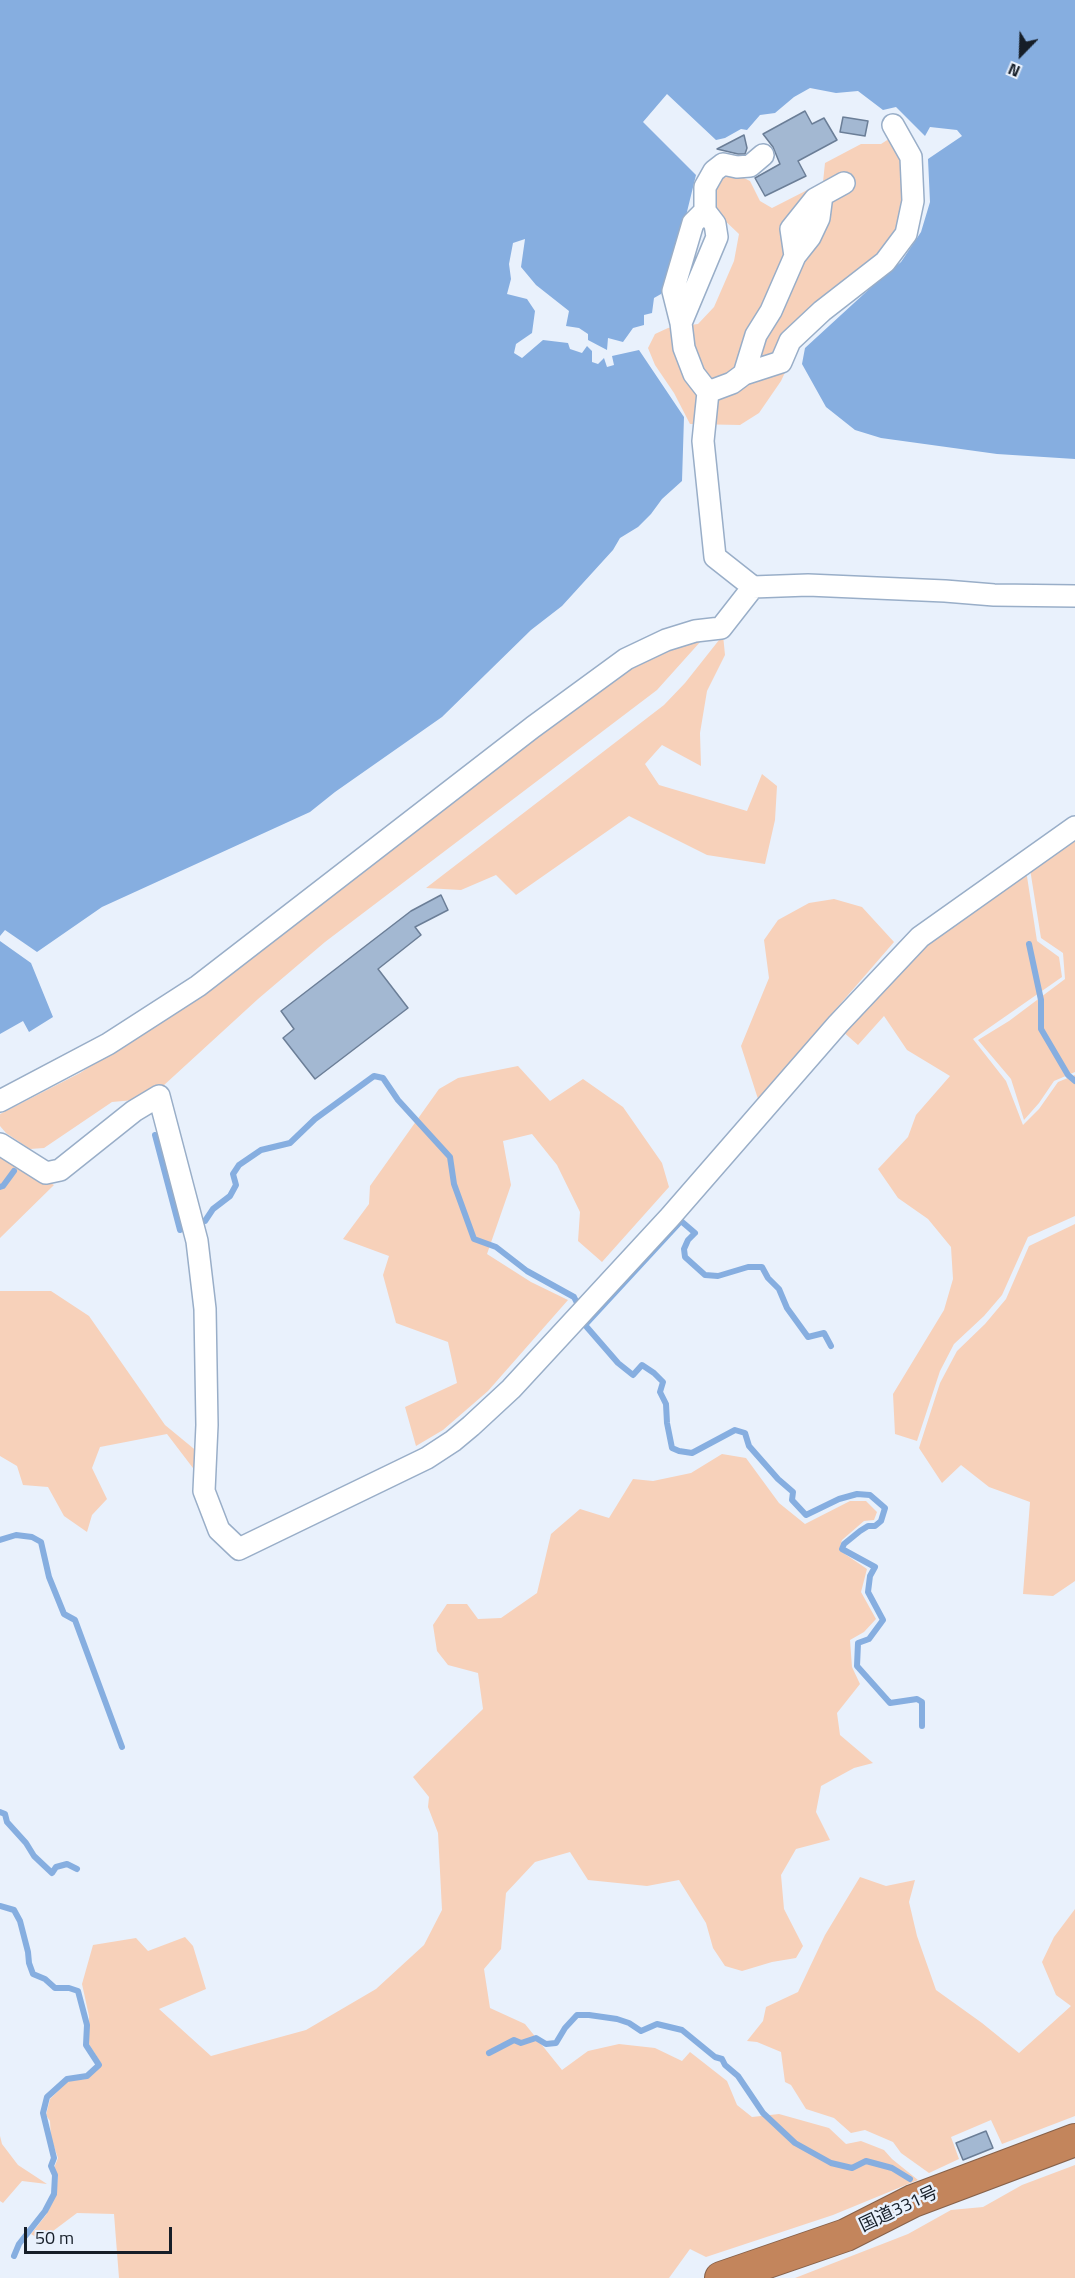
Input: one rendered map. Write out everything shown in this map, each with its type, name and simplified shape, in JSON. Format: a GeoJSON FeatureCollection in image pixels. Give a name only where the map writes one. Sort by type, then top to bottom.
{"type":"FeatureCollection","features":[{"type":"Feature","properties":{"kind":"highway","name":"国道331号"},"geometry":{"type":"LineString","coordinates":[[721,2278],[846,2235],[913,2201],[1075,2140]]}},
{"type":"Feature","properties":{"kind":"street"},"geometry":{"type":"LineString","coordinates":[[708,393],[732,383],[744,374],[781,362],[790,341],[822,311],[885,262],[906,234],[913,201],[911,157],[893,125]]}},
{"type":"Feature","properties":{"kind":"street"},"geometry":{"type":"LineString","coordinates":[[764,155],[750,166],[723,165],[714,171],[705,187],[705,211],[715,224],[717,237],[681,323],[684,348],[694,374],[708,393],[703,441],[715,557],[753,587],[808,585],[994,595],[1075,596]]}},
{"type":"Feature","properties":{"kind":"street"},"geometry":{"type":"LineString","coordinates":[[744,374],[756,335],[771,311],[795,256],[791,229],[815,199],[844,183]]}},
{"type":"Feature","properties":{"kind":"street"},"geometry":{"type":"LineString","coordinates":[[0,1101],[108,1044],[198,986],[626,659],[666,640],[695,631],[721,628],[753,587]]}},
{"type":"Feature","properties":{"kind":"street"},"geometry":{"type":"LineString","coordinates":[[0,1144],[46,1173],[60,1170],[134,1111],[159,1096],[198,1253],[205,1309],[207,1425],[204,1491],[219,1530],[238,1549],[427,1458],[471,1426],[511,1389],[670,1217],[838,1024],[920,937],[1075,827]]}},
{"type":"Feature","properties":{"kind":"shaded area"},"geometry":{"type":"Polygon","coordinates":[[[892,137],[905,158],[901,231],[837,313],[796,349],[781,381],[759,413],[740,425],[690,424],[674,393],[655,365],[648,348],[655,334],[668,328],[698,324],[714,307],[734,261],[739,234],[720,216],[712,203],[712,189],[722,178],[738,175],[750,181],[760,201],[772,208],[823,182],[825,163],[861,144],[881,144],[892,137]]]}},
{"type":"Feature","properties":{"kind":"shaded area"},"geometry":{"type":"Polygon","coordinates":[[[723,635],[725,655],[707,691],[700,733],[701,766],[662,745],[645,764],[659,785],[747,811],[762,774],[777,786],[775,820],[765,864],[707,855],[629,816],[516,895],[496,875],[461,890],[426,888],[664,705],[685,683],[723,635]]]}},
{"type":"Feature","properties":{"kind":"shaded area"},"geometry":{"type":"Polygon","coordinates":[[[701,641],[657,690],[325,942],[258,999],[163,1086],[145,1099],[112,1102],[44,1148],[30,1149],[6,1133],[0,1126],[0,1114],[80,1073],[196,997],[274,941],[625,672],[656,655],[701,641]]]}},
{"type":"Feature","properties":{"kind":"shaded area"},"geometry":{"type":"Polygon","coordinates":[[[1075,838],[1075,1072],[1054,1081],[1024,1120],[1011,1079],[978,1040],[1009,1021],[1065,979],[1063,953],[1041,938],[1030,869],[1075,838]]]}},
{"type":"Feature","properties":{"kind":"shaded area"},"geometry":{"type":"Polygon","coordinates":[[[1026,870],[1037,941],[1059,957],[1062,977],[973,1039],[1006,1081],[1023,1125],[1039,1109],[1058,1082],[1075,1075],[1075,1216],[1028,1237],[1002,1295],[984,1316],[954,1344],[940,1371],[917,1441],[895,1434],[893,1394],[944,1310],[953,1279],[951,1247],[928,1219],[898,1198],[878,1169],[908,1137],[916,1115],[950,1076],[907,1050],[884,1016],[858,1045],[841,1030],[932,937],[1026,870]]]}},
{"type":"Feature","properties":{"kind":"shaded area"},"geometry":{"type":"Polygon","coordinates":[[[834,899],[862,907],[894,942],[758,1099],[741,1046],[769,978],[764,940],[778,920],[809,903],[834,899]]]}},
{"type":"Feature","properties":{"kind":"shaded area"},"geometry":{"type":"Polygon","coordinates":[[[518,1066],[550,1101],[583,1079],[623,1107],[662,1163],[669,1187],[602,1262],[578,1241],[580,1212],[557,1165],[532,1134],[503,1141],[511,1185],[487,1254],[531,1282],[568,1300],[488,1391],[443,1430],[416,1446],[405,1407],[457,1383],[448,1342],[396,1323],[383,1275],[389,1256],[343,1239],[369,1204],[370,1186],[439,1089],[458,1078],[518,1066]]]}},
{"type":"Feature","properties":{"kind":"shaded area"},"geometry":{"type":"Polygon","coordinates":[[[0,1155],[54,1185],[0,1238],[0,1155]]]}},
{"type":"Feature","properties":{"kind":"shaded area"},"geometry":{"type":"Polygon","coordinates":[[[1075,1224],[1075,1581],[1053,1596],[1023,1594],[1030,1502],[989,1487],[961,1465],[942,1483],[919,1448],[940,1383],[957,1351],[985,1324],[1006,1299],[1029,1246],[1075,1224]]]}},
{"type":"Feature","properties":{"kind":"shaded area"},"geometry":{"type":"Polygon","coordinates":[[[0,1291],[51,1291],[89,1316],[165,1425],[199,1453],[196,1472],[167,1434],[100,1447],[92,1468],[107,1499],[92,1515],[87,1532],[64,1516],[48,1487],[23,1485],[17,1466],[0,1456],[0,1291]]]}},
{"type":"Feature","properties":{"kind":"shaded area"},"geometry":{"type":"Polygon","coordinates":[[[722,1454],[746,1458],[779,1503],[805,1524],[850,1501],[866,1501],[877,1512],[874,1520],[864,1521],[842,1540],[839,1550],[867,1569],[861,1592],[876,1619],[864,1632],[850,1640],[852,1667],[860,1684],[837,1713],[840,1735],[873,1763],[854,1768],[821,1786],[816,1812],[830,1840],[796,1849],[781,1875],[784,1909],[803,1946],[796,1958],[742,1971],[725,1966],[713,1948],[706,1923],[679,1880],[647,1886],[588,1880],[570,1852],[535,1862],[506,1893],[501,1949],[484,1969],[490,2008],[525,2024],[562,2070],[588,2051],[619,2044],[655,2048],[682,2061],[690,2052],[727,2081],[737,2105],[752,2117],[779,2114],[829,2128],[846,2144],[861,2141],[884,2150],[918,2180],[833,2215],[706,2257],[690,2249],[669,2278],[119,2278],[114,2214],[77,2213],[41,2240],[31,2234],[46,2215],[56,2195],[58,2176],[54,2168],[58,2158],[51,2138],[50,2121],[46,2115],[50,2099],[69,2080],[87,2079],[102,2065],[89,2044],[89,2016],[82,1984],[93,1945],[136,1938],[148,1951],[185,1937],[193,1946],[206,1989],[159,2009],[211,2056],[306,2030],[376,1989],[424,1945],[442,1910],[438,1833],[428,1807],[429,1797],[413,1777],[483,1709],[478,1673],[448,1665],[437,1651],[433,1625],[447,1604],[467,1604],[478,1619],[501,1618],[537,1593],[551,1534],[580,1509],[609,1518],[633,1479],[653,1481],[691,1473],[722,1454]]]}},
{"type":"Feature","properties":{"kind":"shaded area"},"geometry":{"type":"Polygon","coordinates":[[[860,1877],[886,1886],[915,1880],[909,1902],[917,1936],[936,1990],[1019,2053],[1071,2006],[1056,1995],[1042,1962],[1054,1937],[1075,1909],[1075,2116],[1002,2144],[991,2120],[951,2137],[959,2159],[929,2173],[901,2153],[893,2142],[865,2130],[851,2133],[834,2118],[806,2109],[791,2085],[785,2082],[781,2052],[757,2042],[747,2041],[763,2021],[766,2007],[798,1992],[825,1935],[860,1877]]]}},
{"type":"Feature","properties":{"kind":"shaded area"},"geometry":{"type":"Polygon","coordinates":[[[0,2136],[2,2144],[18,2165],[47,2184],[22,2181],[3,2203],[0,2201],[0,2136]]]}},
{"type":"Feature","properties":{"kind":"shaded area"},"geometry":{"type":"Polygon","coordinates":[[[1075,2165],[1075,2278],[795,2278],[908,2234],[951,2210],[983,2207],[1022,2185],[1075,2165]]]}},
{"type":"Feature","properties":{"kind":"water"},"geometry":{"type":"Polygon","coordinates":[[[0,0],[1075,0],[1075,459],[997,454],[881,438],[855,430],[826,407],[802,364],[805,348],[901,262],[921,232],[930,202],[928,159],[962,136],[957,130],[930,127],[925,136],[896,107],[883,110],[858,91],[836,93],[810,88],[794,97],[775,113],[760,115],[747,130],[741,129],[716,140],[667,94],[643,122],[696,175],[670,281],[661,294],[654,298],[652,313],[644,315],[644,325],[633,328],[623,342],[608,338],[607,350],[588,340],[588,334],[579,328],[566,326],[569,311],[536,285],[521,267],[525,239],[513,243],[509,264],[511,279],[507,294],[527,299],[535,311],[532,333],[516,344],[514,353],[522,358],[543,340],[568,343],[570,349],[582,353],[587,346],[592,351],[592,362],[598,364],[604,358],[607,367],[614,365],[612,356],[639,350],[684,417],[682,481],[662,499],[638,527],[620,538],[613,550],[562,606],[531,630],[442,717],[310,812],[102,907],[37,952],[5,930],[0,936],[0,0]]]}},
{"type":"Feature","properties":{"kind":"water"},"geometry":{"type":"Polygon","coordinates":[[[0,941],[31,963],[53,1017],[29,1032],[23,1021],[0,1034],[0,941]]]}},
{"type":"Feature","properties":{"kind":"building"},"geometry":{"type":"Polygon","coordinates":[[[805,111],[812,124],[824,118],[837,140],[798,161],[806,176],[765,196],[755,178],[780,164],[773,147],[763,134],[805,111]]]}},
{"type":"Feature","properties":{"kind":"building"},"geometry":{"type":"Polygon","coordinates":[[[843,117],[868,121],[865,136],[840,132],[843,117]]]}},
{"type":"Feature","properties":{"kind":"building"},"geometry":{"type":"Polygon","coordinates":[[[744,135],[747,148],[745,154],[717,149],[744,135]]]}},
{"type":"Feature","properties":{"kind":"building"},"geometry":{"type":"Polygon","coordinates":[[[441,895],[448,910],[415,927],[421,935],[378,969],[408,1008],[315,1079],[283,1038],[294,1029],[281,1011],[411,911],[441,895]]]}},
{"type":"Feature","properties":{"kind":"building"},"geometry":{"type":"Polygon","coordinates":[[[986,2131],[993,2148],[963,2160],[956,2143],[986,2131]]]}},
{"type":"Feature","properties":{"kind":"waterway"},"geometry":{"type":"LineString","coordinates":[[1029,944],[1041,1000],[1041,1029],[1068,1075],[1075,1081]]}},
{"type":"Feature","properties":{"kind":"waterway"},"geometry":{"type":"LineString","coordinates":[[155,1135],[180,1230],[205,1221],[213,1209],[230,1196],[236,1185],[233,1174],[239,1165],[261,1150],[290,1143],[315,1119],[374,1076],[383,1078],[398,1100],[450,1157],[454,1184],[474,1239],[496,1247],[527,1271],[574,1297],[580,1309]]}},
{"type":"Feature","properties":{"kind":"waterway"},"geometry":{"type":"LineString","coordinates":[[0,1187],[14,1171]]}},
{"type":"Feature","properties":{"kind":"waterway"},"geometry":{"type":"LineString","coordinates":[[585,1325],[681,1221],[695,1233],[688,1240],[684,1249],[685,1257],[705,1275],[718,1276],[748,1267],[762,1267],[768,1278],[779,1289],[787,1308],[808,1337],[824,1333],[831,1346]]}},
{"type":"Feature","properties":{"kind":"waterway"},"geometry":{"type":"LineString","coordinates":[[583,1318],[585,1325],[618,1363],[633,1375],[642,1365],[663,1382],[660,1392],[666,1404],[672,1448],[692,1453],[735,1430],[745,1433],[749,1446],[778,1479],[793,1492],[792,1500],[806,1515],[839,1499],[857,1494],[870,1495],[885,1508],[881,1521],[875,1526],[868,1526],[860,1531],[844,1544],[842,1549],[875,1567],[870,1576],[868,1592],[883,1620],[869,1639],[858,1643],[857,1666],[890,1703],[917,1699],[922,1702],[922,1726]]}},
{"type":"Feature","properties":{"kind":"waterway"},"geometry":{"type":"LineString","coordinates":[[0,1540],[16,1535],[32,1537],[41,1542],[49,1577],[64,1614],[75,1620],[122,1747]]}},
{"type":"Feature","properties":{"kind":"waterway"},"geometry":{"type":"LineString","coordinates":[[0,1812],[5,1814],[7,1822],[26,1843],[34,1856],[52,1873],[56,1867],[67,1864],[77,1869]]}},
{"type":"Feature","properties":{"kind":"waterway"},"geometry":{"type":"LineString","coordinates":[[0,1906],[14,1910],[20,1921],[33,1974],[45,1979],[55,1988],[69,1988],[78,1991],[87,2025],[86,2045],[99,2065],[87,2076],[67,2079],[47,2097],[43,2113],[54,2158],[51,2166],[55,2175],[54,2194],[45,2211],[19,2244],[14,2256]]}},
{"type":"Feature","properties":{"kind":"waterway"},"geometry":{"type":"LineString","coordinates":[[489,2053],[514,2040],[521,2043],[536,2038],[546,2044],[556,2043],[565,2028],[577,2015],[617,2019],[641,2031],[657,2024],[682,2030],[715,2057],[722,2059],[725,2065],[738,2076],[763,2113],[795,2143],[831,2163],[852,2168],[866,2161],[892,2168],[910,2179]]}}]}
